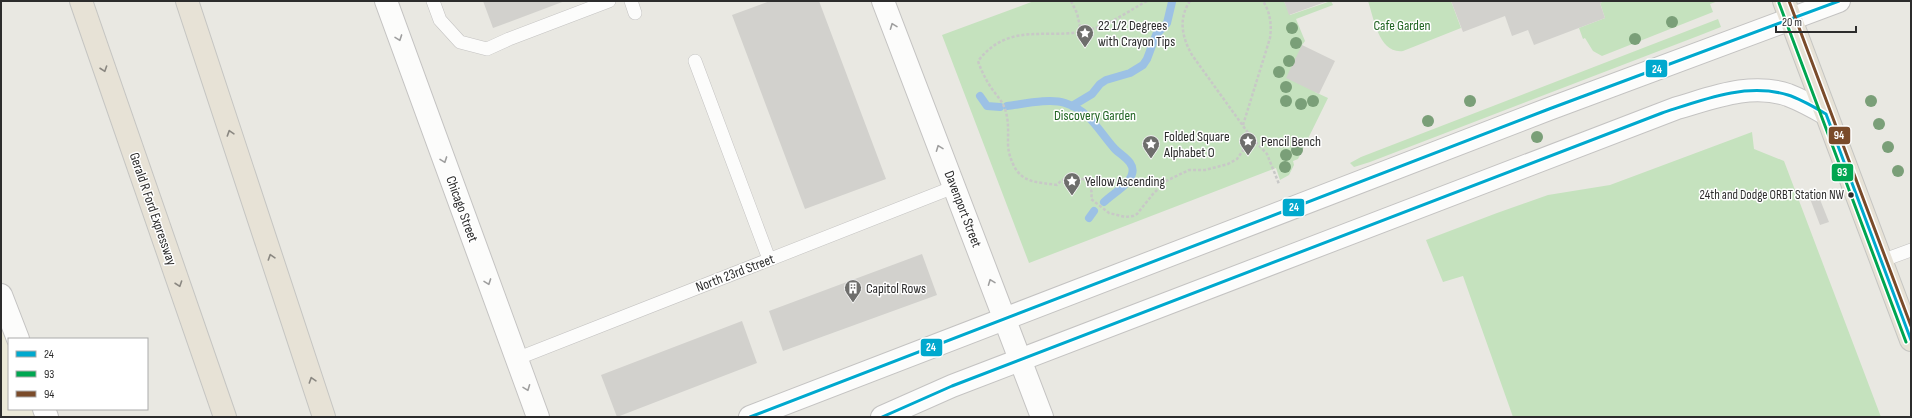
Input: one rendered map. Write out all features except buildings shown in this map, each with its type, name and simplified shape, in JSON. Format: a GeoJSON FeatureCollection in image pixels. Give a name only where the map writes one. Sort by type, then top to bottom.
{"type":"FeatureCollection","features":[{"type":"Feature","properties":{"kind":"highway","name":"Gerald R Ford Expressway"},"geometry":{"type":"LineString","coordinates":[[80,1],[225,417]]}},
{"type":"Feature","properties":{"kind":"highway"},"geometry":{"type":"LineString","coordinates":[[188,1],[324,417]]}},
{"type":"Feature","properties":{"kind":"highway"},"geometry":{"type":"LineString","coordinates":[[1787,10],[1911,340]]}},
{"type":"Feature","properties":{"kind":"main road","name":"Chicago Street"},"geometry":{"type":"LineString","coordinates":[[386,1],[538,417]]}},
{"type":"Feature","properties":{"kind":"main road","name":"Davenport Street"},"geometry":{"type":"LineString","coordinates":[[883,1],[1042,417]]}},
{"type":"Feature","properties":{"kind":"main road"},"geometry":{"type":"LineString","coordinates":[[750,417],[1535,114],[1787,10],[1840,1]]}},
{"type":"Feature","properties":{"kind":"main road"},"geometry":{"type":"LineString","coordinates":[[882,417],[952,386],[1677,108],[1734,93],[1759,90],[1787,95],[1826,114]]}},
{"type":"Feature","properties":{"kind":"main road"},"geometry":{"type":"LineString","coordinates":[[1,295],[18,338]]}},
{"type":"Feature","properties":{"kind":"lane"},"geometry":{"type":"LineString","coordinates":[[433,1],[440,20],[460,42],[487,49],[509,39],[609,1]]}},
{"type":"Feature","properties":{"kind":"lane"},"geometry":{"type":"LineString","coordinates":[[695,61],[769,259]]}},
{"type":"Feature","properties":{"kind":"lane","name":"North 23rd Street"},"geometry":{"type":"LineString","coordinates":[[516,359],[954,187]]}},
{"type":"Feature","properties":{"kind":"lane"},"geometry":{"type":"LineString","coordinates":[[1881,261],[1911,250]]}},
{"type":"Feature","properties":{"kind":"path"},"geometry":{"type":"LineString","coordinates":[[1071,1],[1077,13],[1081,31]]}},
{"type":"Feature","properties":{"kind":"path"},"geometry":{"type":"LineString","coordinates":[[1147,1],[1109,23],[1081,31],[1049,34],[1022,34],[994,45],[978,61],[990,86],[1002,101],[1008,122],[1008,152],[1015,169],[1020,176],[1027,180],[1057,185],[1065,178],[1078,176],[1088,183],[1092,195],[1091,199],[1101,209],[1109,213],[1125,217],[1132,216],[1137,214],[1166,181],[1189,170],[1212,169],[1228,164],[1237,159],[1252,138]]}},
{"type":"Feature","properties":{"kind":"path"},"geometry":{"type":"LineString","coordinates":[[1190,1],[1184,14],[1182,28],[1185,42],[1192,55],[1252,138],[1267,154],[1279,184]]}},
{"type":"Feature","properties":{"kind":"path"},"geometry":{"type":"LineString","coordinates":[[1243,125],[1270,38],[1270,18],[1267,7],[1263,1]]}},
{"type":"Feature","properties":{"kind":"shaded area"},"geometry":{"type":"Polygon","coordinates":[[[1,295],[9,338],[8,410],[44,410],[47,417],[1,417],[1,295]]]}},
{"type":"Feature","properties":{"kind":"green space","name":"Discovery Garden"},"geometry":{"type":"Polygon","coordinates":[[[1034,1],[1284,1],[1290,15],[1331,1],[1333,5],[1296,19],[1305,41],[1302,45],[1315,92],[1328,98],[1298,159],[1293,161],[1294,165],[1289,175],[1280,180],[1276,168],[1029,263],[942,35],[1034,1]]]}},
{"type":"Feature","properties":{"kind":"green space","name":"Cafe Garden"},"geometry":{"type":"Polygon","coordinates":[[[1368,1],[1451,1],[1461,28],[1403,51],[1395,50],[1388,47],[1379,34],[1375,26],[1368,1]]]}},
{"type":"Feature","properties":{"kind":"green space"},"geometry":{"type":"Polygon","coordinates":[[[1604,1],[1718,1],[1710,4],[1713,12],[1602,56],[1593,51],[1585,38],[1583,39],[1579,28],[1605,18],[1600,3],[1604,1]]]}},
{"type":"Feature","properties":{"kind":"green space"},"geometry":{"type":"Polygon","coordinates":[[[1718,19],[1721,27],[1698,36],[1370,162],[1354,167],[1350,163],[1361,157],[1718,19]]]}},
{"type":"Feature","properties":{"kind":"green space"},"geometry":{"type":"Polygon","coordinates":[[[1752,132],[1754,149],[1784,161],[1881,417],[1513,417],[1463,276],[1443,282],[1426,240],[1548,195],[1610,185],[1752,132]]]}},
{"type":"Feature","properties":{"kind":"waterway"},"geometry":{"type":"LineString","coordinates":[[1072,106],[1092,94],[1100,84],[1106,80],[1130,73],[1143,65],[1147,59],[1156,35],[1167,23],[1172,2]]}},
{"type":"Feature","properties":{"kind":"waterway"},"geometry":{"type":"LineString","coordinates":[[980,96],[987,106],[1000,107]]}},
{"type":"Feature","properties":{"kind":"waterway"},"geometry":{"type":"LineString","coordinates":[[1007,106],[1052,101],[1074,106],[1087,116],[1114,148],[1130,162],[1133,170],[1127,182],[1104,202]]}},
{"type":"Feature","properties":{"kind":"waterway"},"geometry":{"type":"LineString","coordinates":[[1089,218],[1094,211]]}},
{"type":"Feature","properties":{"kind":"transit line","name":"94"},"geometry":{"type":"LineString","coordinates":[[1789,1],[1911,326]]}},
{"type":"Feature","properties":{"kind":"transit line","name":"24"},"geometry":{"type":"LineString","coordinates":[[750,417],[1549,109],[1839,1]]}},
{"type":"Feature","properties":{"kind":"transit line","name":"93"},"geometry":{"type":"LineString","coordinates":[[1779,3],[1906,342]]}},
{"type":"Feature","properties":{"kind":"transit line","name":"24"},"geometry":{"type":"LineString","coordinates":[[882,417],[952,386],[1662,113],[1724,94],[1756,90],[1788,95],[1803,101],[1826,114],[1911,340]]}},
{"type":"Feature","properties":{"kind":"place","name":"22 1/2 Degrees with Crayon Tips"},"geometry":{"type":"Point","coordinates":[1085,48]}},
{"type":"Feature","properties":{"kind":"place","name":"Pencil Bench"},"geometry":{"type":"Point","coordinates":[1248,156]}},
{"type":"Feature","properties":{"kind":"place","name":"Folded Square Alphabet O"},"geometry":{"type":"Point","coordinates":[1151,159]}},
{"type":"Feature","properties":{"kind":"place","name":"24th and Dodge ORBT Station NW"},"geometry":{"type":"Point","coordinates":[1851,195]}},
{"type":"Feature","properties":{"kind":"place","name":"Yellow Ascending"},"geometry":{"type":"Point","coordinates":[1072,196]}},
{"type":"Feature","properties":{"kind":"place","name":"Capitol Rows"},"geometry":{"type":"Point","coordinates":[853,303]}}]}
